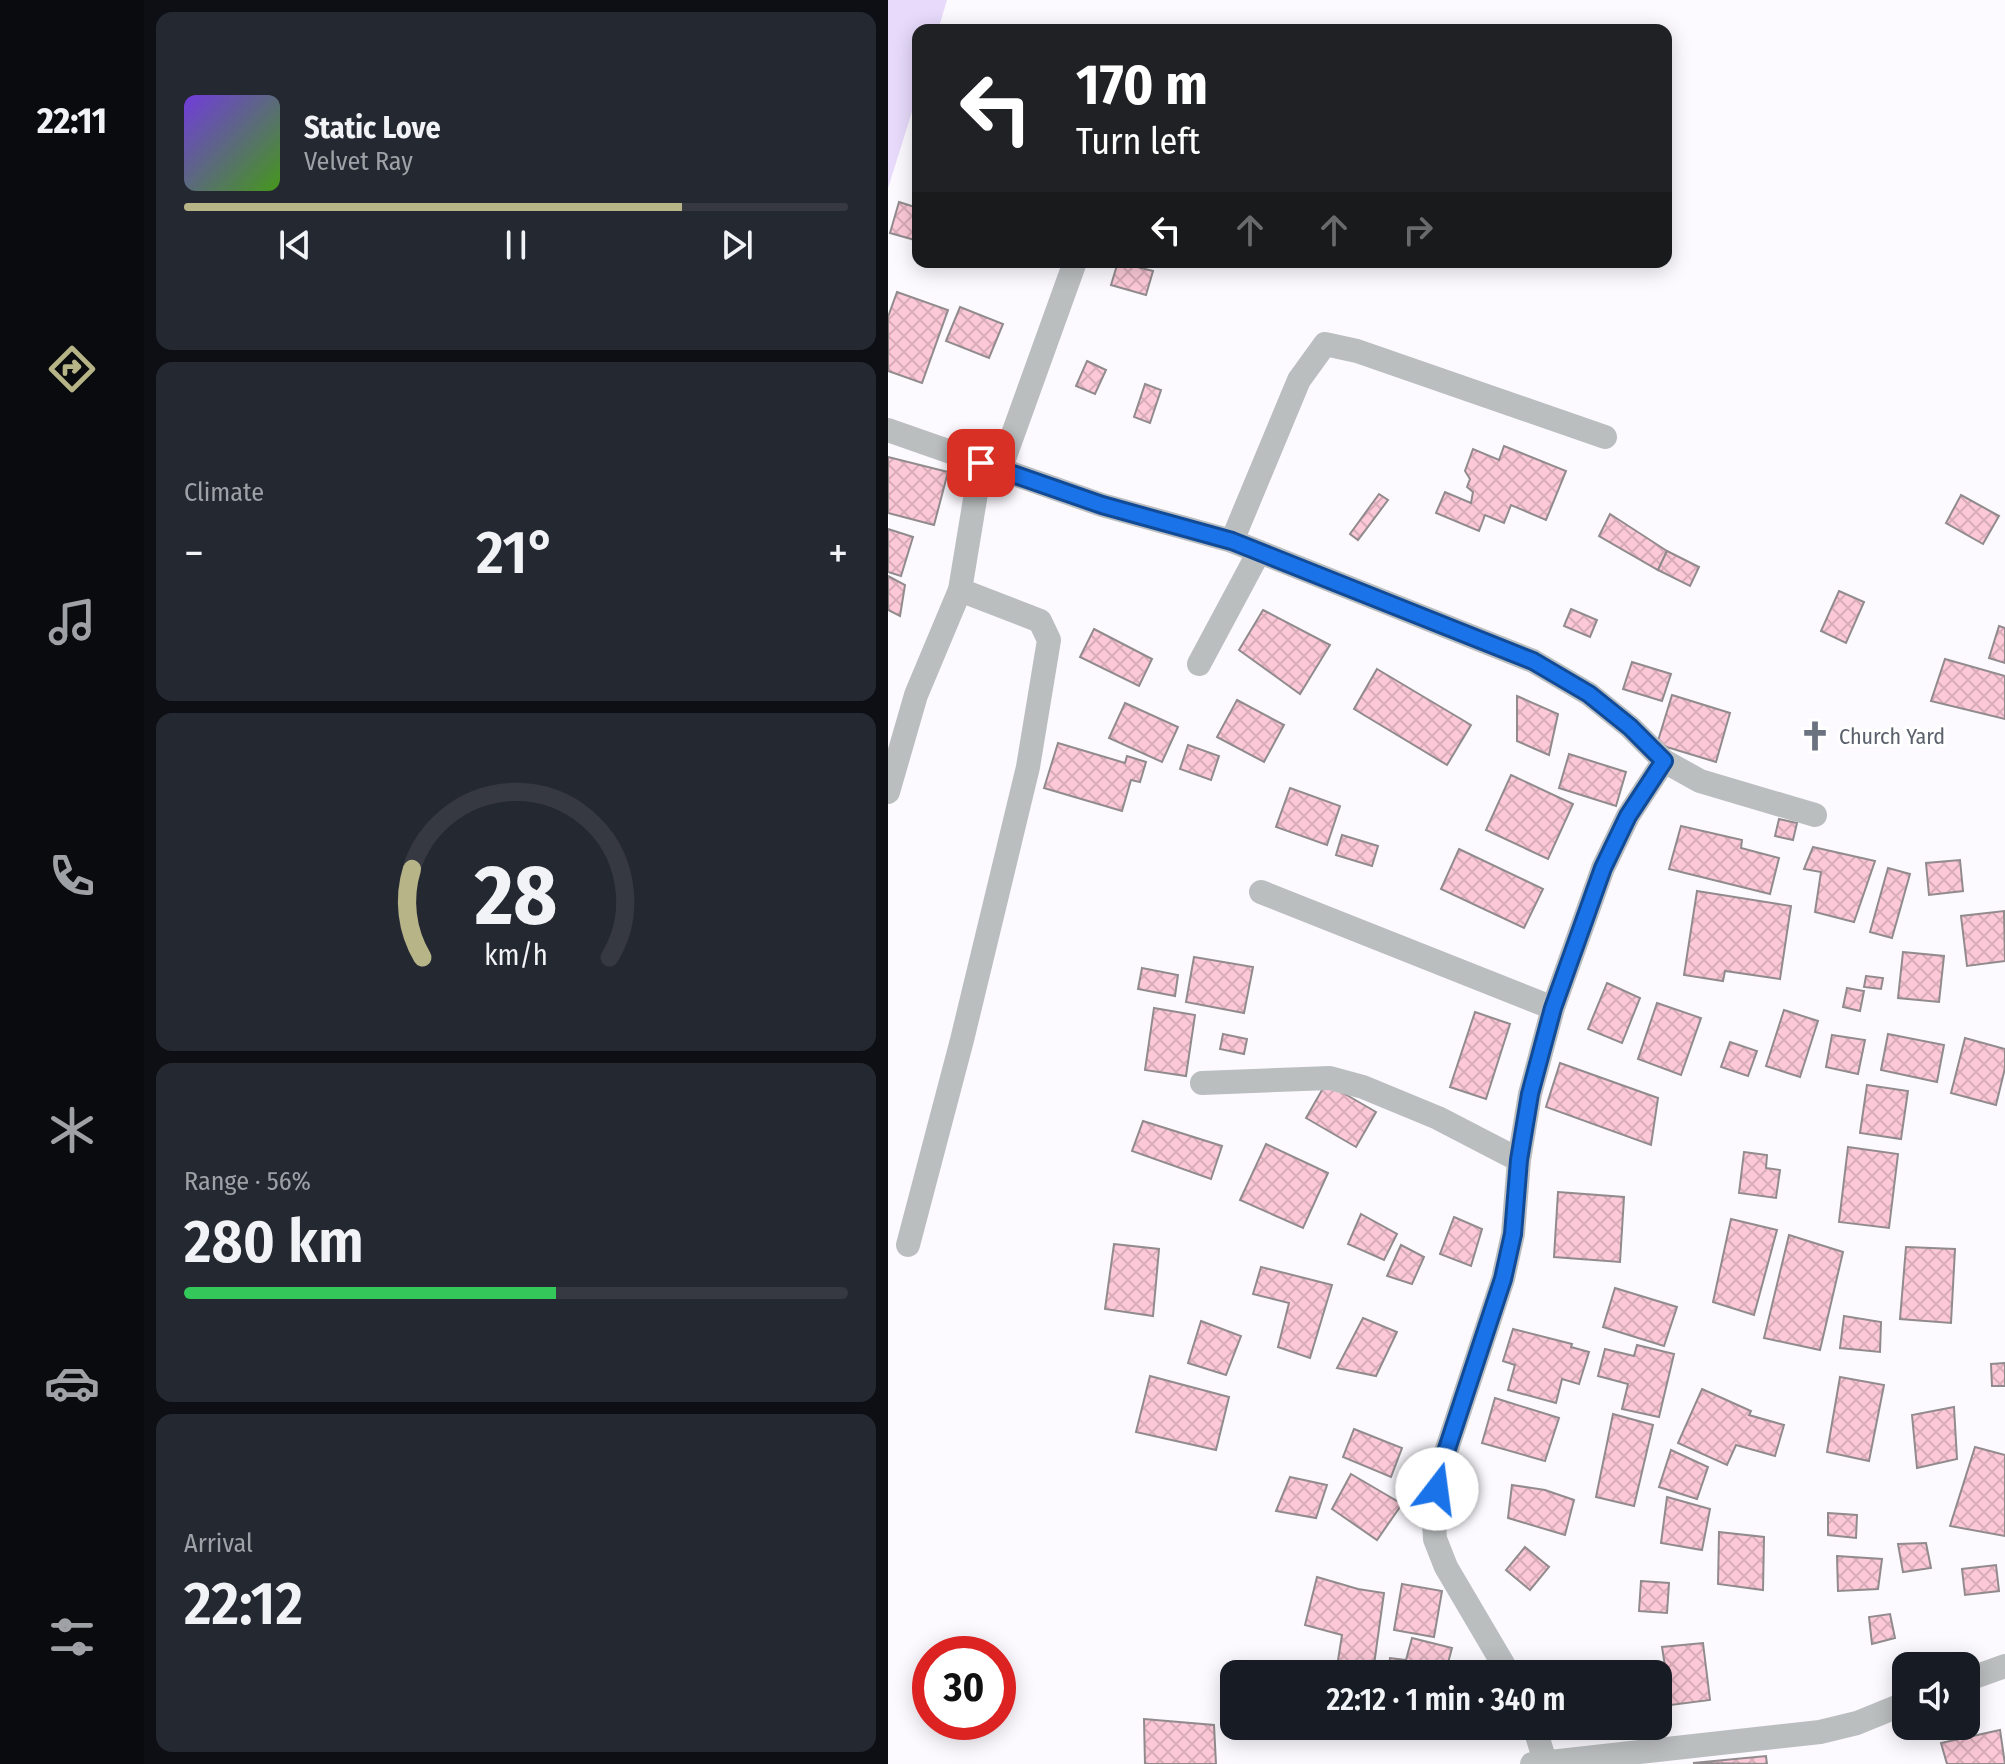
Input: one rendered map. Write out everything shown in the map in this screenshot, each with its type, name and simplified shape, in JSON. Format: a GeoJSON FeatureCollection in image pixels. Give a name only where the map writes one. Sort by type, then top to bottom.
{"type":"FeatureCollection","features":[{"type":"Feature","properties":{"kind":"street"},"geometry":{"type":"LineString","coordinates":[[888,792],[916,695],[960,590],[990,466],[1072,268]]}},
{"type":"Feature","properties":{"kind":"street"},"geometry":{"type":"LineString","coordinates":[[1232,541],[1299,380],[1325,344],[1357,351],[1605,437]]}},
{"type":"Feature","properties":{"kind":"street"},"geometry":{"type":"LineString","coordinates":[[888,430],[1102,505],[1232,541],[1533,661],[1589,694],[1630,727],[1664,761],[1700,781],[1815,815]]}},
{"type":"Feature","properties":{"kind":"street"},"geometry":{"type":"LineString","coordinates":[[1199,664],[1259,552]]}},
{"type":"Feature","properties":{"kind":"street"},"geometry":{"type":"LineString","coordinates":[[908,1245],[962,1040],[1028,767],[1049,640],[1040,621],[960,590]]}},
{"type":"Feature","properties":{"kind":"street"},"geometry":{"type":"LineString","coordinates":[[1501,1660],[1446,1567],[1435,1539],[1433,1507],[1440,1470],[1503,1279],[1513,1234],[1519,1160],[1530,1094],[1553,1008],[1603,868],[1628,816],[1664,761]]}},
{"type":"Feature","properties":{"kind":"street"},"geometry":{"type":"LineString","coordinates":[[1261,892],[1553,1008]]}},
{"type":"Feature","properties":{"kind":"street"},"geometry":{"type":"LineString","coordinates":[[1202,1083],[1330,1078],[1363,1087],[1438,1118],[1519,1160]]}},
{"type":"Feature","properties":{"kind":"street"},"geometry":{"type":"LineString","coordinates":[[1980,1675],[2005,1666]]}},
{"type":"Feature","properties":{"kind":"street"},"geometry":{"type":"LineString","coordinates":[[1536,1740],[1539,1763],[1820,1732],[1857,1723],[1892,1709]]}},
{"type":"Feature","properties":{"kind":"shaded area"},"geometry":{"type":"Polygon","coordinates":[[[888,0],[947,0],[940,24],[912,24],[912,112],[888,188],[888,0]]]}},
{"type":"Feature","properties":{"kind":"building"},"geometry":{"type":"Polygon","coordinates":[[[899,202],[912,206],[912,239],[890,233],[899,202]]]}},
{"type":"Feature","properties":{"kind":"building"},"geometry":{"type":"Polygon","coordinates":[[[1116,268],[1153,271],[1146,295],[1111,285],[1116,268]]]}},
{"type":"Feature","properties":{"kind":"building"},"geometry":{"type":"Polygon","coordinates":[[[897,292],[948,310],[922,383],[888,371],[888,317],[897,292]]]}},
{"type":"Feature","properties":{"kind":"building"},"geometry":{"type":"Polygon","coordinates":[[[960,307],[1003,324],[989,358],[946,341],[960,307]]]}},
{"type":"Feature","properties":{"kind":"building"},"geometry":{"type":"Polygon","coordinates":[[[1087,361],[1106,370],[1095,394],[1076,386],[1087,361]]]}},
{"type":"Feature","properties":{"kind":"building"},"geometry":{"type":"Polygon","coordinates":[[[1145,384],[1161,390],[1150,423],[1134,417],[1145,384]]]}},
{"type":"Feature","properties":{"kind":"building"},"geometry":{"type":"Polygon","coordinates":[[[1504,446],[1566,471],[1546,520],[1511,505],[1504,523],[1485,515],[1479,531],[1436,513],[1445,492],[1471,503],[1473,492],[1467,487],[1470,479],[1465,471],[1473,449],[1499,460],[1504,446]]]}},
{"type":"Feature","properties":{"kind":"building"},"geometry":{"type":"Polygon","coordinates":[[[888,457],[948,472],[934,525],[888,513],[888,457]]]}},
{"type":"Feature","properties":{"kind":"building"},"geometry":{"type":"Polygon","coordinates":[[[1379,494],[1388,500],[1358,540],[1350,534],[1379,494]]]}},
{"type":"Feature","properties":{"kind":"building"},"geometry":{"type":"Polygon","coordinates":[[[1961,495],[1999,516],[1983,544],[1946,523],[1961,495]]]}},
{"type":"Feature","properties":{"kind":"building"},"geometry":{"type":"Polygon","coordinates":[[[1610,514],[1667,551],[1658,570],[1599,536],[1610,514]]]}},
{"type":"Feature","properties":{"kind":"building"},"geometry":{"type":"Polygon","coordinates":[[[888,529],[913,537],[901,576],[888,572],[888,529]]]}},
{"type":"Feature","properties":{"kind":"building"},"geometry":{"type":"Polygon","coordinates":[[[1667,551],[1699,567],[1690,586],[1658,570],[1667,551]]]}},
{"type":"Feature","properties":{"kind":"building"},"geometry":{"type":"Polygon","coordinates":[[[888,576],[905,585],[900,616],[888,610],[888,576]]]}},
{"type":"Feature","properties":{"kind":"building"},"geometry":{"type":"Polygon","coordinates":[[[1839,591],[1864,602],[1846,643],[1821,631],[1839,591]]]}},
{"type":"Feature","properties":{"kind":"building"},"geometry":{"type":"Polygon","coordinates":[[[1571,609],[1597,620],[1590,637],[1564,626],[1571,609]]]}},
{"type":"Feature","properties":{"kind":"building"},"geometry":{"type":"Polygon","coordinates":[[[1263,610],[1330,645],[1300,694],[1239,650],[1263,610]]]}},
{"type":"Feature","properties":{"kind":"building"},"geometry":{"type":"Polygon","coordinates":[[[1999,626],[2005,628],[2005,663],[1989,658],[1999,626]]]}},
{"type":"Feature","properties":{"kind":"building"},"geometry":{"type":"Polygon","coordinates":[[[1094,629],[1152,659],[1139,686],[1080,657],[1094,629]]]}},
{"type":"Feature","properties":{"kind":"building"},"geometry":{"type":"Polygon","coordinates":[[[1945,659],[2005,676],[2005,719],[1931,701],[1945,659]]]}},
{"type":"Feature","properties":{"kind":"building"},"geometry":{"type":"Polygon","coordinates":[[[1632,662],[1671,674],[1662,701],[1623,689],[1632,662]]]}},
{"type":"Feature","properties":{"kind":"building"},"geometry":{"type":"Polygon","coordinates":[[[1377,669],[1471,725],[1447,765],[1354,709],[1377,669]]]}},
{"type":"Feature","properties":{"kind":"building"},"geometry":{"type":"Polygon","coordinates":[[[1672,695],[1730,713],[1716,762],[1657,744],[1672,695]]]}},
{"type":"Feature","properties":{"kind":"building"},"geometry":{"type":"Polygon","coordinates":[[[1517,696],[1558,714],[1549,755],[1517,741],[1517,696]]]}},
{"type":"Feature","properties":{"kind":"building"},"geometry":{"type":"Polygon","coordinates":[[[1237,700],[1284,725],[1264,762],[1217,737],[1237,700]]]}},
{"type":"Feature","properties":{"kind":"building"},"geometry":{"type":"Polygon","coordinates":[[[1125,703],[1178,727],[1162,762],[1109,738],[1125,703]]]}},
{"type":"Feature","properties":{"kind":"building"},"geometry":{"type":"Polygon","coordinates":[[[1058,743],[1125,763],[1127,756],[1146,762],[1140,782],[1131,780],[1122,811],[1044,788],[1058,743]]]}},
{"type":"Feature","properties":{"kind":"building"},"geometry":{"type":"Polygon","coordinates":[[[1188,745],[1219,756],[1211,780],[1180,769],[1188,745]]]}},
{"type":"Feature","properties":{"kind":"building"},"geometry":{"type":"Polygon","coordinates":[[[1569,754],[1626,772],[1616,806],[1559,788],[1569,754]]]}},
{"type":"Feature","properties":{"kind":"building"},"geometry":{"type":"Polygon","coordinates":[[[1511,775],[1573,804],[1548,859],[1486,830],[1511,775]]]}},
{"type":"Feature","properties":{"kind":"building"},"geometry":{"type":"Polygon","coordinates":[[[1290,788],[1340,806],[1327,845],[1276,827],[1290,788]]]}},
{"type":"Feature","properties":{"kind":"building"},"geometry":{"type":"Polygon","coordinates":[[[1779,819],[1797,823],[1793,840],[1775,836],[1779,819]]]}},
{"type":"Feature","properties":{"kind":"building"},"geometry":{"type":"Polygon","coordinates":[[[1681,826],[1742,840],[1741,848],[1779,858],[1770,894],[1669,869],[1681,826]]]}},
{"type":"Feature","properties":{"kind":"building"},"geometry":{"type":"Polygon","coordinates":[[[1342,835],[1378,846],[1372,866],[1336,855],[1342,835]]]}},
{"type":"Feature","properties":{"kind":"building"},"geometry":{"type":"Polygon","coordinates":[[[1813,847],[1875,861],[1854,922],[1815,912],[1821,872],[1804,869],[1813,847]]]}},
{"type":"Feature","properties":{"kind":"building"},"geometry":{"type":"Polygon","coordinates":[[[1459,849],[1543,889],[1524,928],[1441,889],[1459,849]]]}},
{"type":"Feature","properties":{"kind":"building"},"geometry":{"type":"Polygon","coordinates":[[[1960,860],[1963,891],[1929,895],[1926,863],[1960,860]]]}},
{"type":"Feature","properties":{"kind":"building"},"geometry":{"type":"Polygon","coordinates":[[[1888,868],[1910,874],[1892,938],[1870,932],[1888,868]]]}},
{"type":"Feature","properties":{"kind":"building"},"geometry":{"type":"Polygon","coordinates":[[[1697,891],[1791,906],[1780,979],[1725,971],[1723,981],[1684,975],[1697,891]]]}},
{"type":"Feature","properties":{"kind":"building"},"geometry":{"type":"Polygon","coordinates":[[[2004,911],[2005,961],[1967,966],[1961,916],[2004,911]]]}},
{"type":"Feature","properties":{"kind":"building"},"geometry":{"type":"Polygon","coordinates":[[[1903,952],[1944,956],[1939,1002],[1898,998],[1903,952]]]}},
{"type":"Feature","properties":{"kind":"building"},"geometry":{"type":"Polygon","coordinates":[[[1194,957],[1253,967],[1244,1013],[1186,1002],[1194,957]]]}},
{"type":"Feature","properties":{"kind":"building"},"geometry":{"type":"Polygon","coordinates":[[[1142,968],[1178,975],[1175,996],[1138,989],[1142,968]]]}},
{"type":"Feature","properties":{"kind":"building"},"geometry":{"type":"Polygon","coordinates":[[[1866,976],[1883,978],[1881,989],[1864,987],[1866,976]]]}},
{"type":"Feature","properties":{"kind":"building"},"geometry":{"type":"Polygon","coordinates":[[[1607,983],[1640,998],[1622,1043],[1588,1029],[1607,983]]]}},
{"type":"Feature","properties":{"kind":"building"},"geometry":{"type":"Polygon","coordinates":[[[1847,988],[1864,991],[1860,1011],[1843,1007],[1847,988]]]}},
{"type":"Feature","properties":{"kind":"building"},"geometry":{"type":"Polygon","coordinates":[[[1657,1003],[1701,1018],[1681,1075],[1638,1059],[1657,1003]]]}},
{"type":"Feature","properties":{"kind":"building"},"geometry":{"type":"Polygon","coordinates":[[[1154,1008],[1195,1015],[1186,1076],[1145,1070],[1154,1008]]]}},
{"type":"Feature","properties":{"kind":"building"},"geometry":{"type":"Polygon","coordinates":[[[1784,1010],[1818,1021],[1800,1077],[1766,1066],[1784,1010]]]}},
{"type":"Feature","properties":{"kind":"building"},"geometry":{"type":"Polygon","coordinates":[[[1475,1012],[1510,1024],[1486,1099],[1450,1087],[1475,1012]]]}},
{"type":"Feature","properties":{"kind":"building"},"geometry":{"type":"Polygon","coordinates":[[[1223,1034],[1247,1039],[1244,1054],[1220,1049],[1223,1034]]]}},
{"type":"Feature","properties":{"kind":"building"},"geometry":{"type":"Polygon","coordinates":[[[1888,1034],[1944,1045],[1937,1082],[1881,1070],[1888,1034]]]}},
{"type":"Feature","properties":{"kind":"building"},"geometry":{"type":"Polygon","coordinates":[[[1832,1035],[1865,1040],[1858,1074],[1826,1067],[1832,1035]]]}},
{"type":"Feature","properties":{"kind":"building"},"geometry":{"type":"Polygon","coordinates":[[[1965,1038],[2005,1049],[2005,1068],[1996,1105],[1951,1093],[1965,1038]]]}},
{"type":"Feature","properties":{"kind":"building"},"geometry":{"type":"Polygon","coordinates":[[[1730,1042],[1757,1051],[1748,1076],[1721,1067],[1730,1042]]]}},
{"type":"Feature","properties":{"kind":"building"},"geometry":{"type":"Polygon","coordinates":[[[1560,1063],[1658,1098],[1651,1145],[1546,1107],[1560,1063]]]}},
{"type":"Feature","properties":{"kind":"building"},"geometry":{"type":"Polygon","coordinates":[[[1326,1083],[1376,1112],[1356,1147],[1306,1118],[1326,1083]]]}},
{"type":"Feature","properties":{"kind":"building"},"geometry":{"type":"Polygon","coordinates":[[[1867,1085],[1908,1091],[1901,1139],[1860,1133],[1867,1085]]]}},
{"type":"Feature","properties":{"kind":"building"},"geometry":{"type":"Polygon","coordinates":[[[1143,1121],[1222,1146],[1211,1179],[1132,1151],[1143,1121]]]}},
{"type":"Feature","properties":{"kind":"building"},"geometry":{"type":"Polygon","coordinates":[[[1266,1144],[1328,1173],[1303,1228],[1240,1200],[1266,1144]]]}},
{"type":"Feature","properties":{"kind":"building"},"geometry":{"type":"Polygon","coordinates":[[[1848,1147],[1898,1154],[1889,1228],[1839,1222],[1848,1147]]]}},
{"type":"Feature","properties":{"kind":"building"},"geometry":{"type":"Polygon","coordinates":[[[1744,1152],[1767,1155],[1766,1168],[1780,1170],[1776,1198],[1739,1193],[1744,1152]]]}},
{"type":"Feature","properties":{"kind":"building"},"geometry":{"type":"Polygon","coordinates":[[[1558,1192],[1624,1197],[1620,1262],[1554,1257],[1558,1192]]]}},
{"type":"Feature","properties":{"kind":"building"},"geometry":{"type":"Polygon","coordinates":[[[1361,1214],[1397,1234],[1384,1260],[1348,1244],[1361,1214]]]}},
{"type":"Feature","properties":{"kind":"building"},"geometry":{"type":"Polygon","coordinates":[[[1454,1217],[1482,1229],[1471,1266],[1440,1254],[1454,1217]]]}},
{"type":"Feature","properties":{"kind":"building"},"geometry":{"type":"Polygon","coordinates":[[[1731,1219],[1777,1230],[1754,1315],[1713,1302],[1731,1219]]]}},
{"type":"Feature","properties":{"kind":"building"},"geometry":{"type":"Polygon","coordinates":[[[1789,1235],[1843,1252],[1820,1350],[1764,1338],[1789,1235]]]}},
{"type":"Feature","properties":{"kind":"building"},"geometry":{"type":"Polygon","coordinates":[[[1114,1244],[1159,1249],[1153,1316],[1105,1309],[1114,1244]]]}},
{"type":"Feature","properties":{"kind":"building"},"geometry":{"type":"Polygon","coordinates":[[[1401,1245],[1424,1257],[1412,1284],[1387,1276],[1401,1245]]]}},
{"type":"Feature","properties":{"kind":"building"},"geometry":{"type":"Polygon","coordinates":[[[1906,1247],[1955,1249],[1951,1323],[1900,1319],[1906,1247]]]}},
{"type":"Feature","properties":{"kind":"building"},"geometry":{"type":"Polygon","coordinates":[[[1261,1267],[1332,1285],[1310,1358],[1278,1347],[1289,1303],[1253,1294],[1261,1267]]]}},
{"type":"Feature","properties":{"kind":"building"},"geometry":{"type":"Polygon","coordinates":[[[1615,1288],[1677,1307],[1664,1346],[1603,1327],[1615,1288]]]}},
{"type":"Feature","properties":{"kind":"building"},"geometry":{"type":"Polygon","coordinates":[[[1844,1316],[1881,1322],[1880,1352],[1840,1348],[1844,1316]]]}},
{"type":"Feature","properties":{"kind":"building"},"geometry":{"type":"Polygon","coordinates":[[[1363,1318],[1397,1332],[1376,1376],[1337,1368],[1363,1318]]]}},
{"type":"Feature","properties":{"kind":"building"},"geometry":{"type":"Polygon","coordinates":[[[1201,1321],[1241,1336],[1226,1375],[1188,1363],[1201,1321]]]}},
{"type":"Feature","properties":{"kind":"building"},"geometry":{"type":"Polygon","coordinates":[[[1513,1329],[1572,1344],[1571,1347],[1589,1352],[1579,1384],[1562,1379],[1556,1403],[1508,1390],[1515,1365],[1503,1361],[1513,1329]]]}},
{"type":"Feature","properties":{"kind":"building"},"geometry":{"type":"Polygon","coordinates":[[[1637,1345],[1674,1354],[1659,1417],[1622,1409],[1628,1384],[1598,1376],[1605,1349],[1634,1356],[1637,1345]]]}},
{"type":"Feature","properties":{"kind":"building"},"geometry":{"type":"Polygon","coordinates":[[[2005,1363],[2005,1386],[1992,1386],[1991,1364],[2005,1363]]]}},
{"type":"Feature","properties":{"kind":"building"},"geometry":{"type":"Polygon","coordinates":[[[1150,1376],[1229,1397],[1216,1450],[1136,1432],[1150,1376]]]}},
{"type":"Feature","properties":{"kind":"building"},"geometry":{"type":"Polygon","coordinates":[[[1840,1377],[1884,1385],[1869,1461],[1827,1452],[1840,1377]]]}},
{"type":"Feature","properties":{"kind":"building"},"geometry":{"type":"Polygon","coordinates":[[[1702,1389],[1751,1411],[1749,1415],[1784,1425],[1775,1456],[1736,1445],[1727,1465],[1678,1443],[1702,1389]]]}},
{"type":"Feature","properties":{"kind":"building"},"geometry":{"type":"Polygon","coordinates":[[[1495,1398],[1559,1418],[1545,1461],[1482,1443],[1495,1398]]]}},
{"type":"Feature","properties":{"kind":"building"},"geometry":{"type":"Polygon","coordinates":[[[1954,1407],[1957,1459],[1917,1468],[1912,1415],[1954,1407]]]}},
{"type":"Feature","properties":{"kind":"building"},"geometry":{"type":"Polygon","coordinates":[[[1613,1414],[1653,1425],[1634,1506],[1596,1497],[1613,1414]]]}},
{"type":"Feature","properties":{"kind":"building"},"geometry":{"type":"Polygon","coordinates":[[[1354,1429],[1402,1448],[1391,1477],[1343,1457],[1354,1429]]]}},
{"type":"Feature","properties":{"kind":"building"},"geometry":{"type":"Polygon","coordinates":[[[1975,1447],[2005,1455],[2005,1536],[1950,1526],[1975,1447]]]}},
{"type":"Feature","properties":{"kind":"building"},"geometry":{"type":"Polygon","coordinates":[[[1671,1450],[1708,1467],[1697,1499],[1659,1487],[1671,1450]]]}},
{"type":"Feature","properties":{"kind":"building"},"geometry":{"type":"Polygon","coordinates":[[[1351,1474],[1402,1504],[1377,1540],[1332,1509],[1351,1474]]]}},
{"type":"Feature","properties":{"kind":"building"},"geometry":{"type":"Polygon","coordinates":[[[1290,1477],[1327,1485],[1316,1518],[1276,1511],[1290,1477]]]}},
{"type":"Feature","properties":{"kind":"building"},"geometry":{"type":"Polygon","coordinates":[[[1512,1485],[1545,1490],[1574,1500],[1565,1535],[1508,1518],[1512,1485]]]}},
{"type":"Feature","properties":{"kind":"building"},"geometry":{"type":"Polygon","coordinates":[[[1667,1497],[1710,1509],[1702,1550],[1661,1543],[1667,1497]]]}},
{"type":"Feature","properties":{"kind":"building"},"geometry":{"type":"Polygon","coordinates":[[[1828,1513],[1857,1515],[1856,1538],[1828,1535],[1828,1513]]]}},
{"type":"Feature","properties":{"kind":"building"},"geometry":{"type":"Polygon","coordinates":[[[1719,1532],[1764,1537],[1763,1590],[1718,1584],[1719,1532]]]}},
{"type":"Feature","properties":{"kind":"building"},"geometry":{"type":"Polygon","coordinates":[[[1926,1543],[1931,1568],[1903,1572],[1898,1544],[1926,1543]]]}},
{"type":"Feature","properties":{"kind":"building"},"geometry":{"type":"Polygon","coordinates":[[[1525,1547],[1549,1567],[1530,1590],[1506,1570],[1525,1547]]]}},
{"type":"Feature","properties":{"kind":"building"},"geometry":{"type":"Polygon","coordinates":[[[1837,1556],[1882,1559],[1878,1589],[1838,1591],[1837,1556]]]}},
{"type":"Feature","properties":{"kind":"building"},"geometry":{"type":"Polygon","coordinates":[[[1996,1565],[1999,1591],[1965,1595],[1962,1569],[1996,1565]]]}},
{"type":"Feature","properties":{"kind":"building"},"geometry":{"type":"Polygon","coordinates":[[[1317,1577],[1384,1593],[1375,1660],[1338,1660],[1342,1635],[1305,1625],[1317,1577]]]}},
{"type":"Feature","properties":{"kind":"building"},"geometry":{"type":"Polygon","coordinates":[[[1641,1581],[1669,1583],[1667,1613],[1639,1611],[1641,1581]]]}},
{"type":"Feature","properties":{"kind":"building"},"geometry":{"type":"Polygon","coordinates":[[[1402,1584],[1442,1591],[1434,1637],[1394,1630],[1402,1584]]]}},
{"type":"Feature","properties":{"kind":"building"},"geometry":{"type":"Polygon","coordinates":[[[1890,1614],[1895,1638],[1872,1644],[1869,1617],[1890,1614]]]}},
{"type":"Feature","properties":{"kind":"building"},"geometry":{"type":"Polygon","coordinates":[[[1412,1638],[1452,1648],[1449,1660],[1406,1660],[1412,1638]]]}},
{"type":"Feature","properties":{"kind":"building"},"geometry":{"type":"Polygon","coordinates":[[[1703,1643],[1710,1700],[1672,1705],[1672,1660],[1664,1660],[1662,1647],[1703,1643]]]}},
{"type":"Feature","properties":{"kind":"building"},"geometry":{"type":"Polygon","coordinates":[[[1144,1719],[1214,1725],[1216,1764],[1145,1764],[1144,1719]]]}},
{"type":"Feature","properties":{"kind":"building"},"geometry":{"type":"Polygon","coordinates":[[[2000,1730],[2005,1764],[1947,1764],[1941,1743],[1980,1740],[1980,1734],[2000,1730]]]}},
{"type":"Feature","properties":{"kind":"building"},"geometry":{"type":"Polygon","coordinates":[[[1766,1756],[1767,1764],[1693,1763],[1766,1756]]]}},
{"type":"Feature","properties":{"kind":"place","name":"Church Yard"},"geometry":{"type":"Point","coordinates":[1815,736]}},
{"type":"Feature","properties":{"kind":"route"},"geometry":{"type":"LineString","coordinates":[[981,463],[1102,505],[1232,541],[1533,661],[1589,694],[1630,727],[1664,761],[1628,816],[1603,868],[1553,1008],[1530,1094],[1519,1160],[1513,1234],[1503,1279],[1440,1470],[1437,1489]]}}]}
